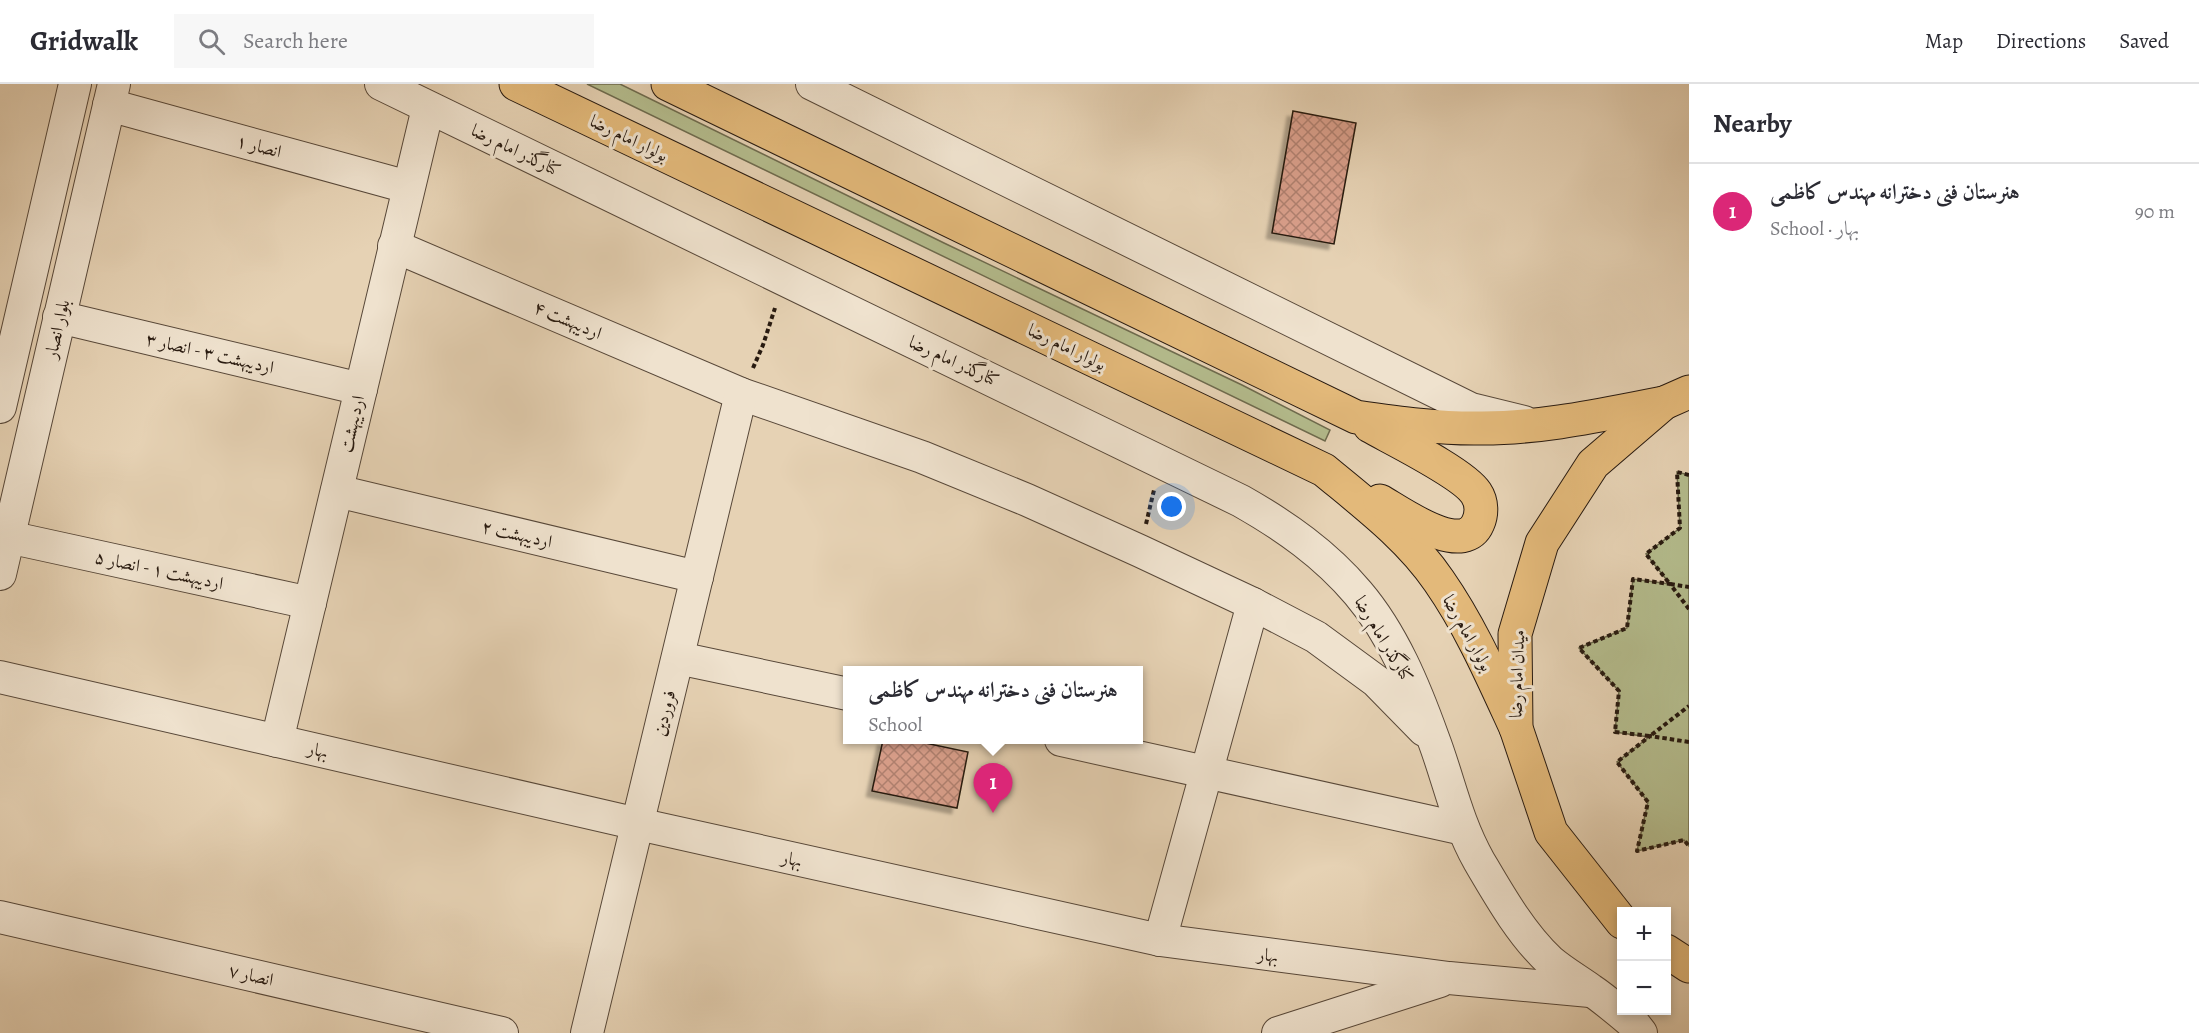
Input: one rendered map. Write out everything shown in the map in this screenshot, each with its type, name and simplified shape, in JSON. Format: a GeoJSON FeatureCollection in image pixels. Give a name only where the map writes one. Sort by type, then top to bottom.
{"type":"FeatureCollection","features":[{"type":"Feature","properties":{"kind":"main road","name":"بولوار امام رضا"},"geometry":{"type":"LineString","coordinates":[[516,84],[1324,470],[1393,527],[1438,580],[1475,640],[1516,728]]}},
{"type":"Feature","properties":{"kind":"main road"},"geometry":{"type":"LineString","coordinates":[[668,84],[1356,417],[1467,484],[1476,492],[1481,516],[1476,528],[1470,534],[1458,537],[1442,535],[1324,470]]}},
{"type":"Feature","properties":{"kind":"main road"},"geometry":{"type":"LineString","coordinates":[[1356,417],[1417,425],[1473,428],[1534,425],[1677,397]]}},
{"type":"Feature","properties":{"kind":"main road","name":"میدان امام رضا"},"geometry":{"type":"LineString","coordinates":[[1617,916],[1551,832],[1516,728],[1515,634],[1542,543],[1593,464],[1677,397]]}},
{"type":"Feature","properties":{"kind":"main road"},"geometry":{"type":"LineString","coordinates":[[1671,954],[1689,966]]}},
{"type":"Feature","properties":{"kind":"street","name":"کنارگذر امام رضا"},"geometry":{"type":"LineString","coordinates":[[381,84],[1161,461],[1241,501],[1275,520],[1302,539],[1330,563],[1359,595],[1384,632],[1410,678],[1434,740],[1463,829],[1479,861],[1521,927],[1548,959],[1634,1024],[1641,1033]]}},
{"type":"Feature","properties":{"kind":"street"},"geometry":{"type":"LineString","coordinates":[[812,84],[857,94],[1471,409],[1534,425]]}},
{"type":"Feature","properties":{"kind":"street","name":"بلوار انصار"},"geometry":{"type":"LineString","coordinates":[[0,407],[11,308],[66,86]]}},
{"type":"Feature","properties":{"kind":"street","name":"بلوار انصار"},"geometry":{"type":"LineString","coordinates":[[0,574],[111,94]]}},
{"type":"Feature","properties":{"kind":"street","name":"انصار ۱"},"geometry":{"type":"LineString","coordinates":[[111,94],[408,187]]}},
{"type":"Feature","properties":{"kind":"street","name":"اردیبهشت"},"geometry":{"type":"LineString","coordinates":[[277,741],[428,108]]}},
{"type":"Feature","properties":{"kind":"street","name":"اردیبهشت ۴"},"geometry":{"type":"LineString","coordinates":[[394,246],[741,394],[922,457],[1027,500],[1253,604],[1316,637],[1376,681],[1434,740]]}},
{"type":"Feature","properties":{"kind":"street","name":"اردیبهشت ۳ - انصار ۳"},"geometry":{"type":"LineString","coordinates":[[60,317],[361,389]]}},
{"type":"Feature","properties":{"kind":"street","name":"فروردین"},"geometry":{"type":"LineString","coordinates":[[587,1033],[741,394]]}},
{"type":"Feature","properties":{"kind":"street","name":"اردیبهشت ۲"},"geometry":{"type":"LineString","coordinates":[[337,491],[697,578]]}},
{"type":"Feature","properties":{"kind":"street","name":"اردیبهشت ۱ - انصار ۵"},"geometry":{"type":"LineString","coordinates":[[9,537],[310,603]]}},
{"type":"Feature","properties":{"kind":"street"},"geometry":{"type":"LineString","coordinates":[[1160,940],[1253,604]]}},
{"type":"Feature","properties":{"kind":"street"},"geometry":{"type":"LineString","coordinates":[[678,658],[843,693]]}},
{"type":"Feature","properties":{"kind":"street","name":"بهار"},"geometry":{"type":"LineString","coordinates":[[0,677],[638,824],[1160,940],[1449,978],[1592,991]]}},
{"type":"Feature","properties":{"kind":"street"},"geometry":{"type":"LineString","coordinates":[[1080,744],[1463,829]]}},
{"type":"Feature","properties":{"kind":"street","name":"انصار ۷"},"geometry":{"type":"LineString","coordinates":[[0,917],[502,1033]]}},
{"type":"Feature","properties":{"kind":"street"},"geometry":{"type":"LineString","coordinates":[[1278,1033],[1449,978]]}},
{"type":"Feature","properties":{"kind":"path"},"geometry":{"type":"LineString","coordinates":[[741,394],[774,314],[781,279]]}},
{"type":"Feature","properties":{"kind":"path"},"geometry":{"type":"LineString","coordinates":[[1140,551],[1161,461]]}},
{"type":"Feature","properties":{"kind":"path"},"geometry":{"type":"LineString","coordinates":[[1689,475],[1677,472],[1680,528],[1646,554],[1689,609]]}},
{"type":"Feature","properties":{"kind":"path"},"geometry":{"type":"LineString","coordinates":[[1689,586],[1633,579],[1627,628],[1579,648],[1619,692],[1615,732],[1689,742]]}},
{"type":"Feature","properties":{"kind":"path"},"geometry":{"type":"LineString","coordinates":[[1689,706],[1617,762],[1648,802],[1637,851],[1684,840],[1689,846]]}},
{"type":"Feature","properties":{"kind":"green space"},"geometry":{"type":"Polygon","coordinates":[[[587,84],[620,84],[944,243],[1242,385],[1330,430],[1325,441],[587,84]]]}},
{"type":"Feature","properties":{"kind":"green space"},"geometry":{"type":"Polygon","coordinates":[[[1677,472],[1689,475],[1689,846],[1684,840],[1637,851],[1648,802],[1617,762],[1649,737],[1615,732],[1619,691],[1579,648],[1627,628],[1633,579],[1670,584],[1646,554],[1680,528],[1677,472]]]}},
{"type":"Feature","properties":{"kind":"building"},"geometry":{"type":"Polygon","coordinates":[[[1293,111],[1356,123],[1334,244],[1272,233],[1293,111]]]}},
{"type":"Feature","properties":{"kind":"building"},"geometry":{"type":"Polygon","coordinates":[[[882,744],[930,744],[968,752],[957,808],[872,791],[882,744]]]}},
{"type":"Feature","properties":{"kind":"place","name":"هنرستان فنی دخترانه مهندس کاظمی"},"geometry":{"type":"Point","coordinates":[993,813]}}]}
